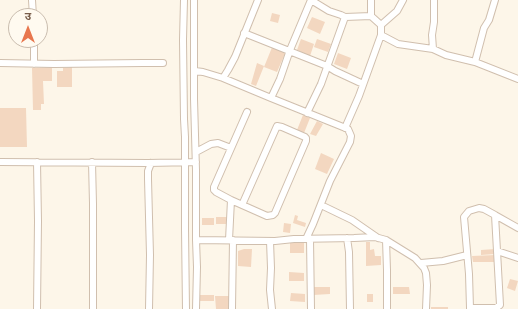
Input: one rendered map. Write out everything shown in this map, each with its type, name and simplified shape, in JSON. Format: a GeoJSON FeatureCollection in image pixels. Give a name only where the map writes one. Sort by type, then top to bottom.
{"type":"FeatureCollection","features":[{"type":"Feature","properties":{"kind":"street"},"geometry":{"type":"LineString","coordinates":[[184,0],[182,40],[185,137],[186,309]]}},
{"type":"Feature","properties":{"kind":"street"},"geometry":{"type":"LineString","coordinates":[[194,0],[197,267],[196,309]]}},
{"type":"Feature","properties":{"kind":"street"},"geometry":{"type":"LineString","coordinates":[[223,78],[230,66],[258,0]]}},
{"type":"Feature","properties":{"kind":"street"},"geometry":{"type":"LineString","coordinates":[[271,98],[311,0],[329,11],[345,18],[371,16],[381,25],[381,35],[345,128]]}},
{"type":"Feature","properties":{"kind":"street"},"geometry":{"type":"LineString","coordinates":[[371,0],[371,16]]}},
{"type":"Feature","properties":{"kind":"street"},"geometry":{"type":"LineString","coordinates":[[381,25],[397,11],[403,0]]}},
{"type":"Feature","properties":{"kind":"street"},"geometry":{"type":"LineString","coordinates":[[433,49],[432,35],[434,22],[434,0]]}},
{"type":"Feature","properties":{"kind":"street"},"geometry":{"type":"LineString","coordinates":[[475,62],[484,28],[489,20],[495,0]]}},
{"type":"Feature","properties":{"kind":"street"},"geometry":{"type":"LineString","coordinates":[[308,113],[321,84],[345,18]]}},
{"type":"Feature","properties":{"kind":"street"},"geometry":{"type":"LineString","coordinates":[[244,33],[290,50],[363,84]]}},
{"type":"Feature","properties":{"kind":"street"},"geometry":{"type":"LineString","coordinates":[[381,35],[398,44],[433,49],[446,55],[475,62],[518,79]]}},
{"type":"Feature","properties":{"kind":"street"},"geometry":{"type":"LineString","coordinates":[[34,48],[34,64]]}},
{"type":"Feature","properties":{"kind":"street"},"geometry":{"type":"LineString","coordinates":[[0,63],[163,63]]}},
{"type":"Feature","properties":{"kind":"street"},"geometry":{"type":"LineString","coordinates":[[194,71],[223,78],[348,129],[351,136],[350,142],[330,181],[308,239],[311,309]]}},
{"type":"Feature","properties":{"kind":"street"},"geometry":{"type":"LineString","coordinates":[[242,205],[277,126],[305,137],[306,141],[275,213],[267,216],[242,205],[231,200],[216,192],[214,187],[247,112]]}},
{"type":"Feature","properties":{"kind":"street"},"geometry":{"type":"LineString","coordinates":[[196,152],[211,144],[218,143],[231,148]]}},
{"type":"Feature","properties":{"kind":"street"},"geometry":{"type":"LineString","coordinates":[[0,162],[196,162]]}},
{"type":"Feature","properties":{"kind":"street"},"geometry":{"type":"LineString","coordinates":[[37,162],[37,309]]}},
{"type":"Feature","properties":{"kind":"street"},"geometry":{"type":"LineString","coordinates":[[92,162],[93,309]]}},
{"type":"Feature","properties":{"kind":"street"},"geometry":{"type":"LineString","coordinates":[[149,309],[150,255],[148,171],[151,163]]}},
{"type":"Feature","properties":{"kind":"street"},"geometry":{"type":"LineString","coordinates":[[231,200],[232,309]]}},
{"type":"Feature","properties":{"kind":"street"},"geometry":{"type":"LineString","coordinates":[[321,205],[352,220],[379,238]]}},
{"type":"Feature","properties":{"kind":"street"},"geometry":{"type":"LineString","coordinates":[[495,215],[500,305],[496,308],[470,309],[464,217],[470,211],[478,208],[484,209],[495,215],[518,228]]}},
{"type":"Feature","properties":{"kind":"street"},"geometry":{"type":"LineString","coordinates":[[196,240],[270,240],[375,237],[386,240],[416,258],[424,268],[427,285],[426,309]]}},
{"type":"Feature","properties":{"kind":"street"},"geometry":{"type":"LineString","coordinates":[[347,238],[349,252],[350,309]]}},
{"type":"Feature","properties":{"kind":"street"},"geometry":{"type":"LineString","coordinates":[[270,240],[272,268],[270,290],[272,309]]}},
{"type":"Feature","properties":{"kind":"street"},"geometry":{"type":"LineString","coordinates":[[386,240],[387,309]]}},
{"type":"Feature","properties":{"kind":"street"},"geometry":{"type":"LineString","coordinates":[[497,251],[518,258]]}},
{"type":"Feature","properties":{"kind":"street"},"geometry":{"type":"LineString","coordinates":[[421,263],[443,261],[467,255]]}},
{"type":"Feature","properties":{"kind":"building"},"geometry":{"type":"Polygon","coordinates":[[[272,13],[280,15],[278,23],[270,21],[272,13]]]}},
{"type":"Feature","properties":{"kind":"building"},"geometry":{"type":"Polygon","coordinates":[[[312,17],[325,22],[320,34],[307,28],[312,17]]]}},
{"type":"Feature","properties":{"kind":"building"},"geometry":{"type":"Polygon","coordinates":[[[301,39],[314,44],[310,56],[297,50],[301,39]]]}},
{"type":"Feature","properties":{"kind":"building"},"geometry":{"type":"Polygon","coordinates":[[[317,39],[331,44],[328,52],[314,47],[317,39]]]}},
{"type":"Feature","properties":{"kind":"building"},"geometry":{"type":"Polygon","coordinates":[[[273,45],[286,51],[277,72],[264,67],[273,45]]]}},
{"type":"Feature","properties":{"kind":"building"},"geometry":{"type":"Polygon","coordinates":[[[338,53],[351,58],[347,69],[334,64],[338,53]]]}},
{"type":"Feature","properties":{"kind":"building"},"geometry":{"type":"Polygon","coordinates":[[[257,63],[264,66],[256,86],[251,84],[257,63]]]}},
{"type":"Feature","properties":{"kind":"building"},"geometry":{"type":"Polygon","coordinates":[[[52,67],[52,81],[43,81],[44,104],[41,104],[41,110],[33,110],[32,68],[52,67]]]}},
{"type":"Feature","properties":{"kind":"building"},"geometry":{"type":"Polygon","coordinates":[[[72,67],[72,87],[57,87],[57,71],[63,71],[63,68],[72,67]]]}},
{"type":"Feature","properties":{"kind":"building"},"geometry":{"type":"Polygon","coordinates":[[[0,108],[26,108],[27,147],[0,147],[0,108]]]}},
{"type":"Feature","properties":{"kind":"building"},"geometry":{"type":"Polygon","coordinates":[[[303,115],[310,118],[304,133],[297,130],[303,115]]]}},
{"type":"Feature","properties":{"kind":"building"},"geometry":{"type":"Polygon","coordinates":[[[317,121],[323,124],[316,136],[310,134],[317,121]]]}},
{"type":"Feature","properties":{"kind":"building"},"geometry":{"type":"Polygon","coordinates":[[[321,153],[334,159],[327,174],[315,169],[321,153]]]}},
{"type":"Feature","properties":{"kind":"building"},"geometry":{"type":"Polygon","coordinates":[[[295,215],[298,216],[297,220],[306,223],[305,227],[293,223],[295,215]]]}},
{"type":"Feature","properties":{"kind":"building"},"geometry":{"type":"Polygon","coordinates":[[[216,217],[228,217],[228,224],[216,224],[216,217]]]}},
{"type":"Feature","properties":{"kind":"building"},"geometry":{"type":"Polygon","coordinates":[[[202,218],[214,218],[214,225],[202,225],[202,218]]]}},
{"type":"Feature","properties":{"kind":"building"},"geometry":{"type":"Polygon","coordinates":[[[284,223],[291,224],[290,233],[283,232],[284,223]]]}},
{"type":"Feature","properties":{"kind":"building"},"geometry":{"type":"Polygon","coordinates":[[[366,242],[370,242],[370,250],[374,249],[375,256],[381,256],[381,265],[366,266],[366,242]]]}},
{"type":"Feature","properties":{"kind":"building"},"geometry":{"type":"Polygon","coordinates":[[[290,243],[304,243],[304,253],[290,253],[290,243]]]}},
{"type":"Feature","properties":{"kind":"building"},"geometry":{"type":"Polygon","coordinates":[[[252,249],[251,267],[238,266],[238,251],[252,249]]]}},
{"type":"Feature","properties":{"kind":"building"},"geometry":{"type":"Polygon","coordinates":[[[495,249],[495,254],[481,255],[481,250],[495,249]]]}},
{"type":"Feature","properties":{"kind":"building"},"geometry":{"type":"Polygon","coordinates":[[[495,255],[495,262],[473,262],[472,256],[495,255]]]}},
{"type":"Feature","properties":{"kind":"building"},"geometry":{"type":"Polygon","coordinates":[[[289,272],[304,273],[304,281],[289,281],[289,272]]]}},
{"type":"Feature","properties":{"kind":"building"},"geometry":{"type":"Polygon","coordinates":[[[510,279],[518,281],[515,291],[507,288],[510,279]]]}},
{"type":"Feature","properties":{"kind":"building"},"geometry":{"type":"Polygon","coordinates":[[[313,287],[330,287],[330,294],[313,295],[313,287]]]}},
{"type":"Feature","properties":{"kind":"building"},"geometry":{"type":"Polygon","coordinates":[[[393,287],[409,287],[410,294],[393,294],[393,287]]]}},
{"type":"Feature","properties":{"kind":"building"},"geometry":{"type":"Polygon","coordinates":[[[291,293],[305,294],[305,302],[290,301],[291,293]]]}},
{"type":"Feature","properties":{"kind":"building"},"geometry":{"type":"Polygon","coordinates":[[[367,294],[373,294],[373,302],[367,302],[367,294]]]}},
{"type":"Feature","properties":{"kind":"building"},"geometry":{"type":"Polygon","coordinates":[[[200,295],[214,295],[214,301],[200,301],[200,295]]]}},
{"type":"Feature","properties":{"kind":"building"},"geometry":{"type":"Polygon","coordinates":[[[215,296],[229,296],[229,309],[216,309],[215,296]]]}},
{"type":"Feature","properties":{"kind":"building"},"geometry":{"type":"Polygon","coordinates":[[[431,307],[448,307],[448,309],[431,309],[431,307]]]}}]}
